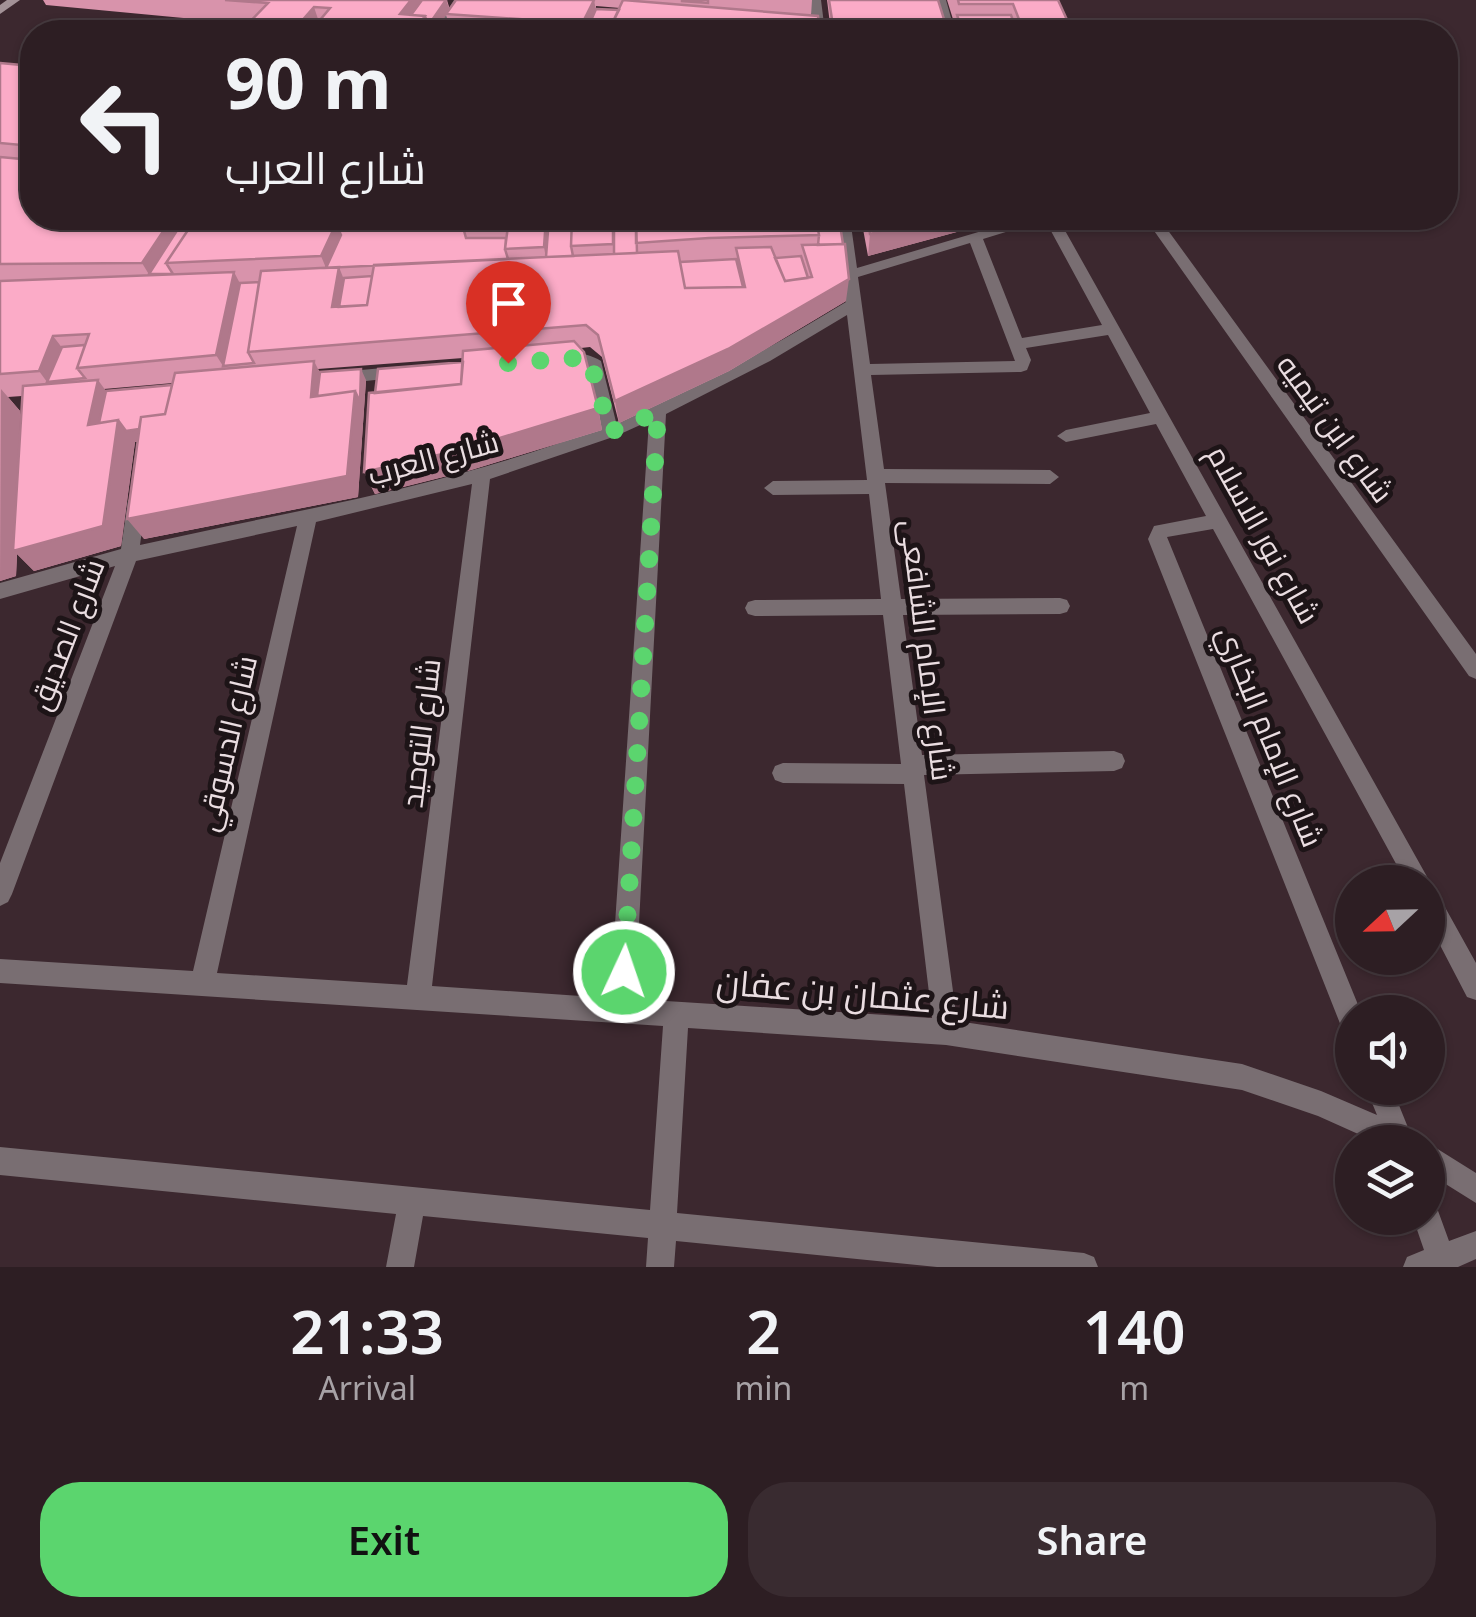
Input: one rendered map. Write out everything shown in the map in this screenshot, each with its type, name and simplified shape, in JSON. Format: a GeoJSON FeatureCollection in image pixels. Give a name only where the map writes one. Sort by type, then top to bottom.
{"type":"FeatureCollection","features":[{"type":"Feature","properties":{"kind":"street"},"geometry":{"type":"LineString","coordinates":[[0,10],[14,0]]}},
{"type":"Feature","properties":{"kind":"street"},"geometry":{"type":"LineString","coordinates":[[454,2],[477,4]]}},
{"type":"Feature","properties":{"kind":"street","name":"شارع الإمام الشافعى"},"geometry":{"type":"LineString","coordinates":[[844,230],[946,1032]]}},
{"type":"Feature","properties":{"kind":"street"},"geometry":{"type":"LineString","coordinates":[[828,262],[849,268],[991,230]]}},
{"type":"Feature","properties":{"kind":"street","name":"شارع نور الاسلام"},"geometry":{"type":"LineString","coordinates":[[1058,230],[1409,865]]}},
{"type":"Feature","properties":{"kind":"street","name":"شارع ابن تيميه"},"geometry":{"type":"LineString","coordinates":[[1161,230],[1476,670]]}},
{"type":"Feature","properties":{"kind":"street"},"geometry":{"type":"LineString","coordinates":[[862,370],[1017,367],[1023,363],[975,237]]}},
{"type":"Feature","properties":{"kind":"street","name":"شارع العرب"},"geometry":{"type":"LineString","coordinates":[[0,591],[25,574],[308,516],[367,495],[482,475],[610,432],[766,360],[854,304]]}},
{"type":"Feature","properties":{"kind":"street"},"geometry":{"type":"LineString","coordinates":[[1017,344],[1113,329]]}},
{"type":"Feature","properties":{"kind":"street"},"geometry":{"type":"LineString","coordinates":[[539,361],[590,360],[610,432]]}},
{"type":"Feature","properties":{"kind":"street"},"geometry":{"type":"LineString","coordinates":[[317,380],[373,384],[429,370]]}},
{"type":"Feature","properties":{"kind":"street"},"geometry":{"type":"LineString","coordinates":[[622,1012],[658,412]]}},
{"type":"Feature","properties":{"kind":"street"},"geometry":{"type":"LineString","coordinates":[[1066,436],[1162,417]]}},
{"type":"Feature","properties":{"kind":"street","name":"شارع التوحيد"},"geometry":{"type":"LineString","coordinates":[[418,998],[482,475]]}},
{"type":"Feature","properties":{"kind":"street"},"geometry":{"type":"LineString","coordinates":[[772,488],[1050,477]]}},
{"type":"Feature","properties":{"kind":"street","name":"شارع الصديق"},"geometry":{"type":"LineString","coordinates":[[0,894],[130,551],[140,481]]}},
{"type":"Feature","properties":{"kind":"street","name":"شارع الدسوقي"},"geometry":{"type":"LineString","coordinates":[[202,984],[308,516]]}},
{"type":"Feature","properties":{"kind":"street","name":"شارع الإمام البخاري"},"geometry":{"type":"LineString","coordinates":[[1221,521],[1161,531],[1157,539],[1341,995]]}},
{"type":"Feature","properties":{"kind":"street"},"geometry":{"type":"LineString","coordinates":[[755,608],[1060,606]]}},
{"type":"Feature","properties":{"kind":"street"},"geometry":{"type":"LineString","coordinates":[[783,773],[1114,762]]}},
{"type":"Feature","properties":{"kind":"street"},"geometry":{"type":"LineString","coordinates":[[1445,931],[1476,988]]}},
{"type":"Feature","properties":{"kind":"street","name":"شارع عثمان بن عفان"},"geometry":{"type":"LineString","coordinates":[[0,972],[946,1032],[1242,1078],[1321,1104],[1367,1125]]}},
{"type":"Feature","properties":{"kind":"street"},"geometry":{"type":"LineString","coordinates":[[660,1267],[676,1015]]}},
{"type":"Feature","properties":{"kind":"street"},"geometry":{"type":"LineString","coordinates":[[0,1161],[663,1226],[906,1258],[1084,1267]]}},
{"type":"Feature","properties":{"kind":"street"},"geometry":{"type":"LineString","coordinates":[[1445,1168],[1476,1188]]}},
{"type":"Feature","properties":{"kind":"street"},"geometry":{"type":"LineString","coordinates":[[400,1267],[412,1201]]}},
{"type":"Feature","properties":{"kind":"street"},"geometry":{"type":"LineString","coordinates":[[1430,1235],[1434,1265],[1476,1245]]}},
{"type":"Feature","properties":{"kind":"building"},"geometry":{"type":"Polygon","coordinates":[[[225,0],[411,0],[400,14],[425,16],[422,20],[320,20],[330,8],[314,7],[303,20],[252,20],[268,3],[225,0]]]}},
{"type":"Feature","properties":{"kind":"building"},"geometry":{"type":"Polygon","coordinates":[[[422,0],[446,0],[432,20],[411,15],[422,0]]]}},
{"type":"Feature","properties":{"kind":"building"},"geometry":{"type":"Polygon","coordinates":[[[456,0],[594,0],[584,20],[446,14],[456,0]]]}},
{"type":"Feature","properties":{"kind":"building"},"geometry":{"type":"Polygon","coordinates":[[[623,0],[818,16],[818,20],[614,20],[623,0]]]}},
{"type":"Feature","properties":{"kind":"building"},"geometry":{"type":"Polygon","coordinates":[[[829,0],[938,0],[944,20],[832,20],[829,0]]]}},
{"type":"Feature","properties":{"kind":"building"},"geometry":{"type":"Polygon","coordinates":[[[958,0],[1058,0],[1067,20],[1019,20],[1013,4],[959,4],[958,0]]]}},
{"type":"Feature","properties":{"kind":"building"},"geometry":{"type":"Polygon","coordinates":[[[596,9],[619,10],[614,20],[591,20],[596,9]]]}},
{"type":"Feature","properties":{"kind":"building"},"geometry":{"type":"Polygon","coordinates":[[[957,15],[1011,15],[1013,20],[959,20],[957,15]]]}},
{"type":"Feature","properties":{"kind":"building"},"geometry":{"type":"Polygon","coordinates":[[[0,63],[20,65],[20,145],[0,143],[0,63]]]}},
{"type":"Feature","properties":{"kind":"building"},"geometry":{"type":"Polygon","coordinates":[[[0,157],[20,159],[20,230],[164,230],[142,263],[0,264],[0,157]]]}},
{"type":"Feature","properties":{"kind":"building"},"geometry":{"type":"Polygon","coordinates":[[[177,230],[188,230],[166,263],[173,274],[149,274],[177,230]]]}},
{"type":"Feature","properties":{"kind":"building"},"geometry":{"type":"Polygon","coordinates":[[[188,230],[333,230],[321,256],[166,263],[188,230]]]}},
{"type":"Feature","properties":{"kind":"building"},"geometry":{"type":"Polygon","coordinates":[[[339,230],[464,230],[466,238],[506,238],[508,259],[326,268],[341,235],[339,230]]]}},
{"type":"Feature","properties":{"kind":"building"},"geometry":{"type":"Polygon","coordinates":[[[507,230],[545,230],[544,247],[505,249],[507,230]]]}},
{"type":"Feature","properties":{"kind":"building"},"geometry":{"type":"Polygon","coordinates":[[[548,230],[572,230],[573,256],[546,257],[548,230]]]}},
{"type":"Feature","properties":{"kind":"building"},"geometry":{"type":"Polygon","coordinates":[[[572,230],[613,230],[613,244],[571,246],[572,230]]]}},
{"type":"Feature","properties":{"kind":"building"},"geometry":{"type":"Polygon","coordinates":[[[614,230],[636,230],[637,253],[614,254],[614,230]]]}},
{"type":"Feature","properties":{"kind":"building"},"geometry":{"type":"Polygon","coordinates":[[[636,230],[818,230],[819,235],[709,238],[636,243],[636,230]]]}},
{"type":"Feature","properties":{"kind":"building"},"geometry":{"type":"Polygon","coordinates":[[[818,230],[841,230],[843,244],[818,245],[818,230]]]}},
{"type":"Feature","properties":{"kind":"building"},"geometry":{"type":"Polygon","coordinates":[[[845,244],[849,279],[728,349],[615,401],[598,335],[586,325],[248,352],[261,271],[339,267],[332,307],[367,305],[374,265],[678,251],[685,288],[745,287],[736,248],[771,247],[785,281],[812,277],[802,245],[845,244]]]}},
{"type":"Feature","properties":{"kind":"building"},"geometry":{"type":"Polygon","coordinates":[[[801,256],[808,278],[785,281],[775,258],[801,256]]]}},
{"type":"Feature","properties":{"kind":"building"},"geometry":{"type":"Polygon","coordinates":[[[736,259],[743,287],[685,288],[680,262],[736,259]]]}},
{"type":"Feature","properties":{"kind":"building"},"geometry":{"type":"Polygon","coordinates":[[[234,272],[216,355],[77,368],[89,334],[53,336],[39,371],[0,374],[0,281],[234,272]]]}},
{"type":"Feature","properties":{"kind":"building"},"geometry":{"type":"Polygon","coordinates":[[[372,276],[367,305],[339,307],[344,278],[372,276]]]}},
{"type":"Feature","properties":{"kind":"building"},"geometry":{"type":"Polygon","coordinates":[[[259,282],[248,352],[254,363],[223,366],[240,283],[259,282]]]}},
{"type":"Feature","properties":{"kind":"building"},"geometry":{"type":"Polygon","coordinates":[[[574,341],[584,352],[598,408],[464,449],[364,472],[369,393],[461,384],[463,351],[574,341]]]}},
{"type":"Feature","properties":{"kind":"building"},"geometry":{"type":"Polygon","coordinates":[[[85,345],[77,368],[85,378],[47,382],[62,347],[85,345]]]}},
{"type":"Feature","properties":{"kind":"building"},"geometry":{"type":"Polygon","coordinates":[[[314,361],[311,397],[355,391],[347,476],[127,519],[141,417],[165,414],[175,373],[314,361]]]}},
{"type":"Feature","properties":{"kind":"building"},"geometry":{"type":"Polygon","coordinates":[[[463,362],[461,384],[375,393],[378,369],[463,362]]]}},
{"type":"Feature","properties":{"kind":"building"},"geometry":{"type":"Polygon","coordinates":[[[361,369],[360,402],[355,391],[317,396],[320,372],[361,369]]]}},
{"type":"Feature","properties":{"kind":"building"},"geometry":{"type":"Polygon","coordinates":[[[98,380],[88,425],[118,420],[103,526],[13,551],[23,386],[98,380]]]}},
{"type":"Feature","properties":{"kind":"building"},"geometry":{"type":"Polygon","coordinates":[[[172,385],[165,414],[141,417],[139,429],[126,431],[118,420],[99,423],[106,391],[172,385]]]}},
{"type":"Feature","properties":{"kind":"route"},"geometry":{"type":"LineString","coordinates":[[508,363],[590,360],[610,432],[658,412],[624,972]]}}]}
